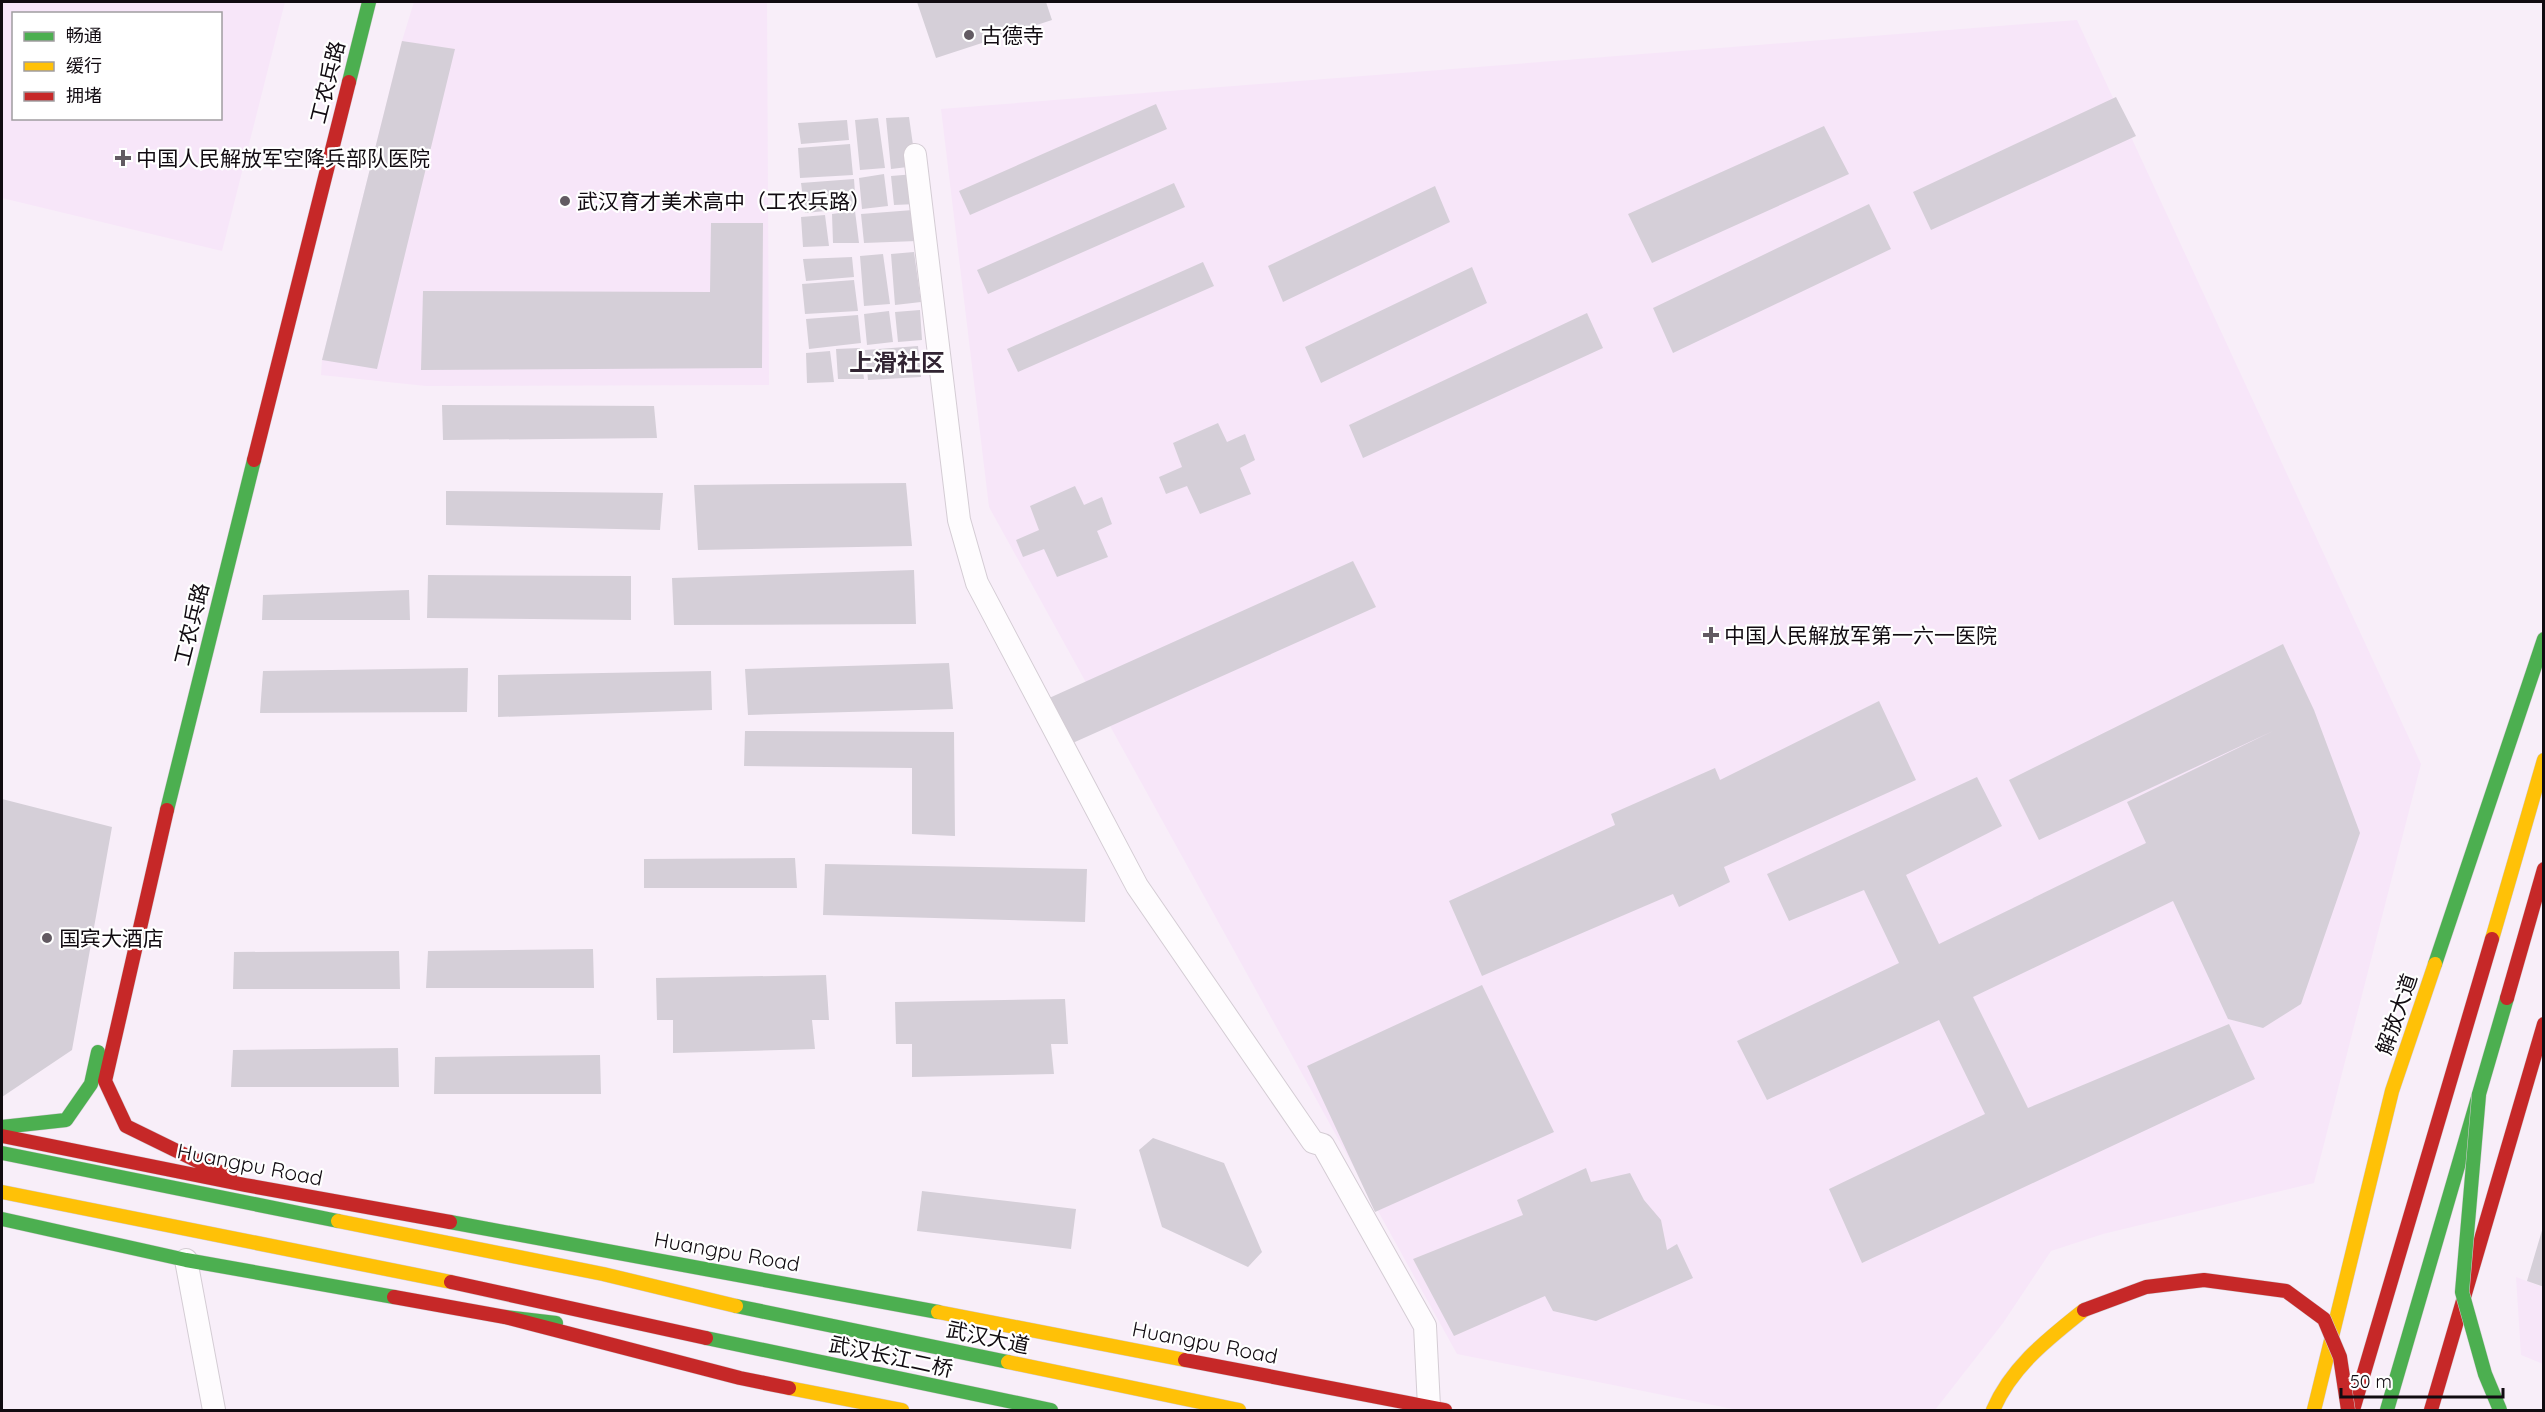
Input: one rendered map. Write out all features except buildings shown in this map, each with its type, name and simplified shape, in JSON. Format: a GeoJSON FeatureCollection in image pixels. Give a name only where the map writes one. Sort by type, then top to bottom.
{"type":"FeatureCollection","features":[{"type":"Feature","properties":{"kind":"main road","name":"工农兵路"},"geometry":{"type":"LineString","coordinates":[[2,1127],[66,1120],[91,1084],[159,785],[356,2]]}},
{"type":"Feature","properties":{"kind":"main road","name":"工农兵路"},"geometry":{"type":"LineString","coordinates":[[245,1185],[126,1126],[105,1081],[172,787],[369,2]]}},
{"type":"Feature","properties":{"kind":"main road","name":"解放大道"},"geometry":{"type":"LineString","coordinates":[[2314,1410],[2392,1090],[2544,639]]}},
{"type":"Feature","properties":{"kind":"main road"},"geometry":{"type":"LineString","coordinates":[[2353,1410],[2544,760]]}},
{"type":"Feature","properties":{"kind":"main road"},"geometry":{"type":"LineString","coordinates":[[2387,1410],[2544,869]]}},
{"type":"Feature","properties":{"kind":"main road"},"geometry":{"type":"LineString","coordinates":[[2431,1410],[2544,1024]]}},
{"type":"Feature","properties":{"kind":"main road"},"geometry":{"type":"LineString","coordinates":[[2479,1095],[2462,1292],[2485,1374],[2500,1410]]}},
{"type":"Feature","properties":{"kind":"main road","name":"Huangpu Road"},"geometry":{"type":"LineString","coordinates":[[2,1136],[245,1185],[735,1273],[1437,1409]]}},
{"type":"Feature","properties":{"kind":"main road","name":"Huangpu Road"},"geometry":{"type":"LineString","coordinates":[[2,1153],[603,1274],[730,1305]]}},
{"type":"Feature","properties":{"kind":"main road"},"geometry":{"type":"LineString","coordinates":[[2,1192],[510,1294],[722,1342]]}},
{"type":"Feature","properties":{"kind":"main road"},"geometry":{"type":"LineString","coordinates":[[2,1219],[186,1260],[505,1317],[722,1342]]}},
{"type":"Feature","properties":{"kind":"main road"},"geometry":{"type":"LineString","coordinates":[[535,1238],[603,1274]]}},
{"type":"Feature","properties":{"kind":"main road"},"geometry":{"type":"LineString","coordinates":[[1993,1410],[1998,1393],[2035,1350],[2084,1310],[2146,1287],[2204,1280],[2286,1291],[2324,1319],[2340,1358],[2348,1410]]}},
{"type":"Feature","properties":{"kind":"main road","name":"武汉大道"},"geometry":{"type":"LineString","coordinates":[[730,1305],[1239,1410]]}},
{"type":"Feature","properties":{"kind":"main road"},"geometry":{"type":"LineString","coordinates":[[505,1317],[740,1378],[902,1410]]}},
{"type":"Feature","properties":{"kind":"main road","name":"武汉长江二桥"},"geometry":{"type":"LineString","coordinates":[[722,1342],[1051,1410]]}},
{"type":"Feature","properties":{"kind":"street"},"geometry":{"type":"LineString","coordinates":[[915,154],[959,520],[977,583],[1137,886],[1313,1142],[1323,1145],[1425,1326],[1437,1409]]}},
{"type":"Feature","properties":{"kind":"street"},"geometry":{"type":"LineString","coordinates":[[186,1260],[214,1410]]}},
{"type":"Feature","properties":{"kind":"shaded area","name":"中国人民解放军空降兵部队医院"},"geometry":{"type":"Polygon","coordinates":[[[2,2],[285,2],[222,251],[2,198],[2,2]]]}},
{"type":"Feature","properties":{"kind":"shaded area","name":"武汉育才美术高中（工农兵路）"},"geometry":{"type":"Polygon","coordinates":[[[414,2],[767,2],[769,385],[426,386],[321,375],[322,360],[402,41],[414,2]]]}},
{"type":"Feature","properties":{"kind":"shaded area","name":"中国人民解放军第一六一医院"},"geometry":{"type":"Polygon","coordinates":[[[2077,20],[2421,764],[2314,1183],[2103,1234],[2051,1251],[2003,1323],[1935,1410],[1738,1410],[1457,1354],[989,507],[941,109],[2077,20]]]}},
{"type":"Feature","properties":{"kind":"shaded area"},"geometry":{"type":"Polygon","coordinates":[[[2516,1277],[2543,1287],[2543,1364],[2521,1355],[2516,1277]]]}},
{"type":"Feature","properties":{"kind":"traffic: fast"},"geometry":{"type":"LineString","coordinates":[[349,82],[369,2]]}},
{"type":"Feature","properties":{"kind":"traffic: fast"},"geometry":{"type":"LineString","coordinates":[[167,810],[254,460]]}},
{"type":"Feature","properties":{"kind":"traffic: fast"},"geometry":{"type":"LineString","coordinates":[[2435,964],[2544,639]]}},
{"type":"Feature","properties":{"kind":"traffic: fast"},"geometry":{"type":"LineString","coordinates":[[2387,1410],[2507,998]]}},
{"type":"Feature","properties":{"kind":"traffic: fast"},"geometry":{"type":"LineString","coordinates":[[2,1127],[66,1120],[91,1084],[98,1052]]}},
{"type":"Feature","properties":{"kind":"traffic: fast"},"geometry":{"type":"LineString","coordinates":[[2479,1095],[2462,1292],[2485,1374],[2500,1410]]}},
{"type":"Feature","properties":{"kind":"traffic: fast"},"geometry":{"type":"LineString","coordinates":[[2,1153],[338,1221]]}},
{"type":"Feature","properties":{"kind":"traffic: fast"},"geometry":{"type":"LineString","coordinates":[[2,1219],[186,1260],[394,1297]]}},
{"type":"Feature","properties":{"kind":"traffic: fast"},"geometry":{"type":"LineString","coordinates":[[450,1222],[938,1312]]}},
{"type":"Feature","properties":{"kind":"traffic: fast"},"geometry":{"type":"LineString","coordinates":[[736,1306],[1008,1362]]}},
{"type":"Feature","properties":{"kind":"traffic: fast"},"geometry":{"type":"LineString","coordinates":[[505,1317],[556,1323]]}},
{"type":"Feature","properties":{"kind":"traffic: fast"},"geometry":{"type":"LineString","coordinates":[[706,1338],[1051,1410]]}},
{"type":"Feature","properties":{"kind":"traffic: slow"},"geometry":{"type":"LineString","coordinates":[[2492,939],[2544,760]]}},
{"type":"Feature","properties":{"kind":"traffic: slow"},"geometry":{"type":"LineString","coordinates":[[2314,1410],[2392,1091],[2435,964]]}},
{"type":"Feature","properties":{"kind":"traffic: slow"},"geometry":{"type":"LineString","coordinates":[[2,1192],[451,1282]]}},
{"type":"Feature","properties":{"kind":"traffic: slow"},"geometry":{"type":"LineString","coordinates":[[338,1221],[603,1274],[736,1306]]}},
{"type":"Feature","properties":{"kind":"traffic: slow"},"geometry":{"type":"LineString","coordinates":[[1993,1410],[2010,1380],[2032,1354],[2084,1310]]}},
{"type":"Feature","properties":{"kind":"traffic: slow"},"geometry":{"type":"LineString","coordinates":[[938,1312],[1185,1360]]}},
{"type":"Feature","properties":{"kind":"traffic: slow"},"geometry":{"type":"LineString","coordinates":[[1008,1362],[1239,1410]]}},
{"type":"Feature","properties":{"kind":"traffic: slow"},"geometry":{"type":"LineString","coordinates":[[789,1388],[902,1410]]}},
{"type":"Feature","properties":{"kind":"traffic: jam"},"geometry":{"type":"LineString","coordinates":[[254,460],[349,82]]}},
{"type":"Feature","properties":{"kind":"traffic: jam"},"geometry":{"type":"LineString","coordinates":[[167,810],[105,1081],[126,1126],[230,1177]]}},
{"type":"Feature","properties":{"kind":"traffic: jam"},"geometry":{"type":"LineString","coordinates":[[2507,998],[2544,869]]}},
{"type":"Feature","properties":{"kind":"traffic: jam"},"geometry":{"type":"LineString","coordinates":[[2353,1410],[2492,939]]}},
{"type":"Feature","properties":{"kind":"traffic: jam"},"geometry":{"type":"LineString","coordinates":[[2431,1410],[2544,1024]]}},
{"type":"Feature","properties":{"kind":"traffic: jam"},"geometry":{"type":"LineString","coordinates":[[2,1136],[245,1185],[450,1222]]}},
{"type":"Feature","properties":{"kind":"traffic: jam"},"geometry":{"type":"LineString","coordinates":[[2084,1310],[2146,1287],[2204,1280],[2286,1291],[2324,1319],[2340,1357],[2348,1410]]}},
{"type":"Feature","properties":{"kind":"traffic: jam"},"geometry":{"type":"LineString","coordinates":[[451,1282],[706,1338]]}},
{"type":"Feature","properties":{"kind":"traffic: jam"},"geometry":{"type":"LineString","coordinates":[[394,1297],[505,1317],[740,1378],[789,1388]]}},
{"type":"Feature","properties":{"kind":"traffic: jam"},"geometry":{"type":"LineString","coordinates":[[1185,1360],[1445,1410]]}},
{"type":"Feature","properties":{"kind":"place","name":"古德寺"},"geometry":{"type":"Point","coordinates":[969,35]}},
{"type":"Feature","properties":{"kind":"place","name":"中国人民解放军空降兵部队医院"},"geometry":{"type":"Point","coordinates":[123,158]}},
{"type":"Feature","properties":{"kind":"place","name":"武汉育才美术高中（工农兵路）"},"geometry":{"type":"Point","coordinates":[565,201]}},
{"type":"Feature","properties":{"kind":"place","name":"中国人民解放军第一六一医院"},"geometry":{"type":"Point","coordinates":[1711,635]}},
{"type":"Feature","properties":{"kind":"place","name":"国宾大酒店"},"geometry":{"type":"Point","coordinates":[47,938]}},
{"type":"Feature","properties":{"kind":"district","name":"上滑社区"},"geometry":{"type":"Point","coordinates":[897,362]}}]}
